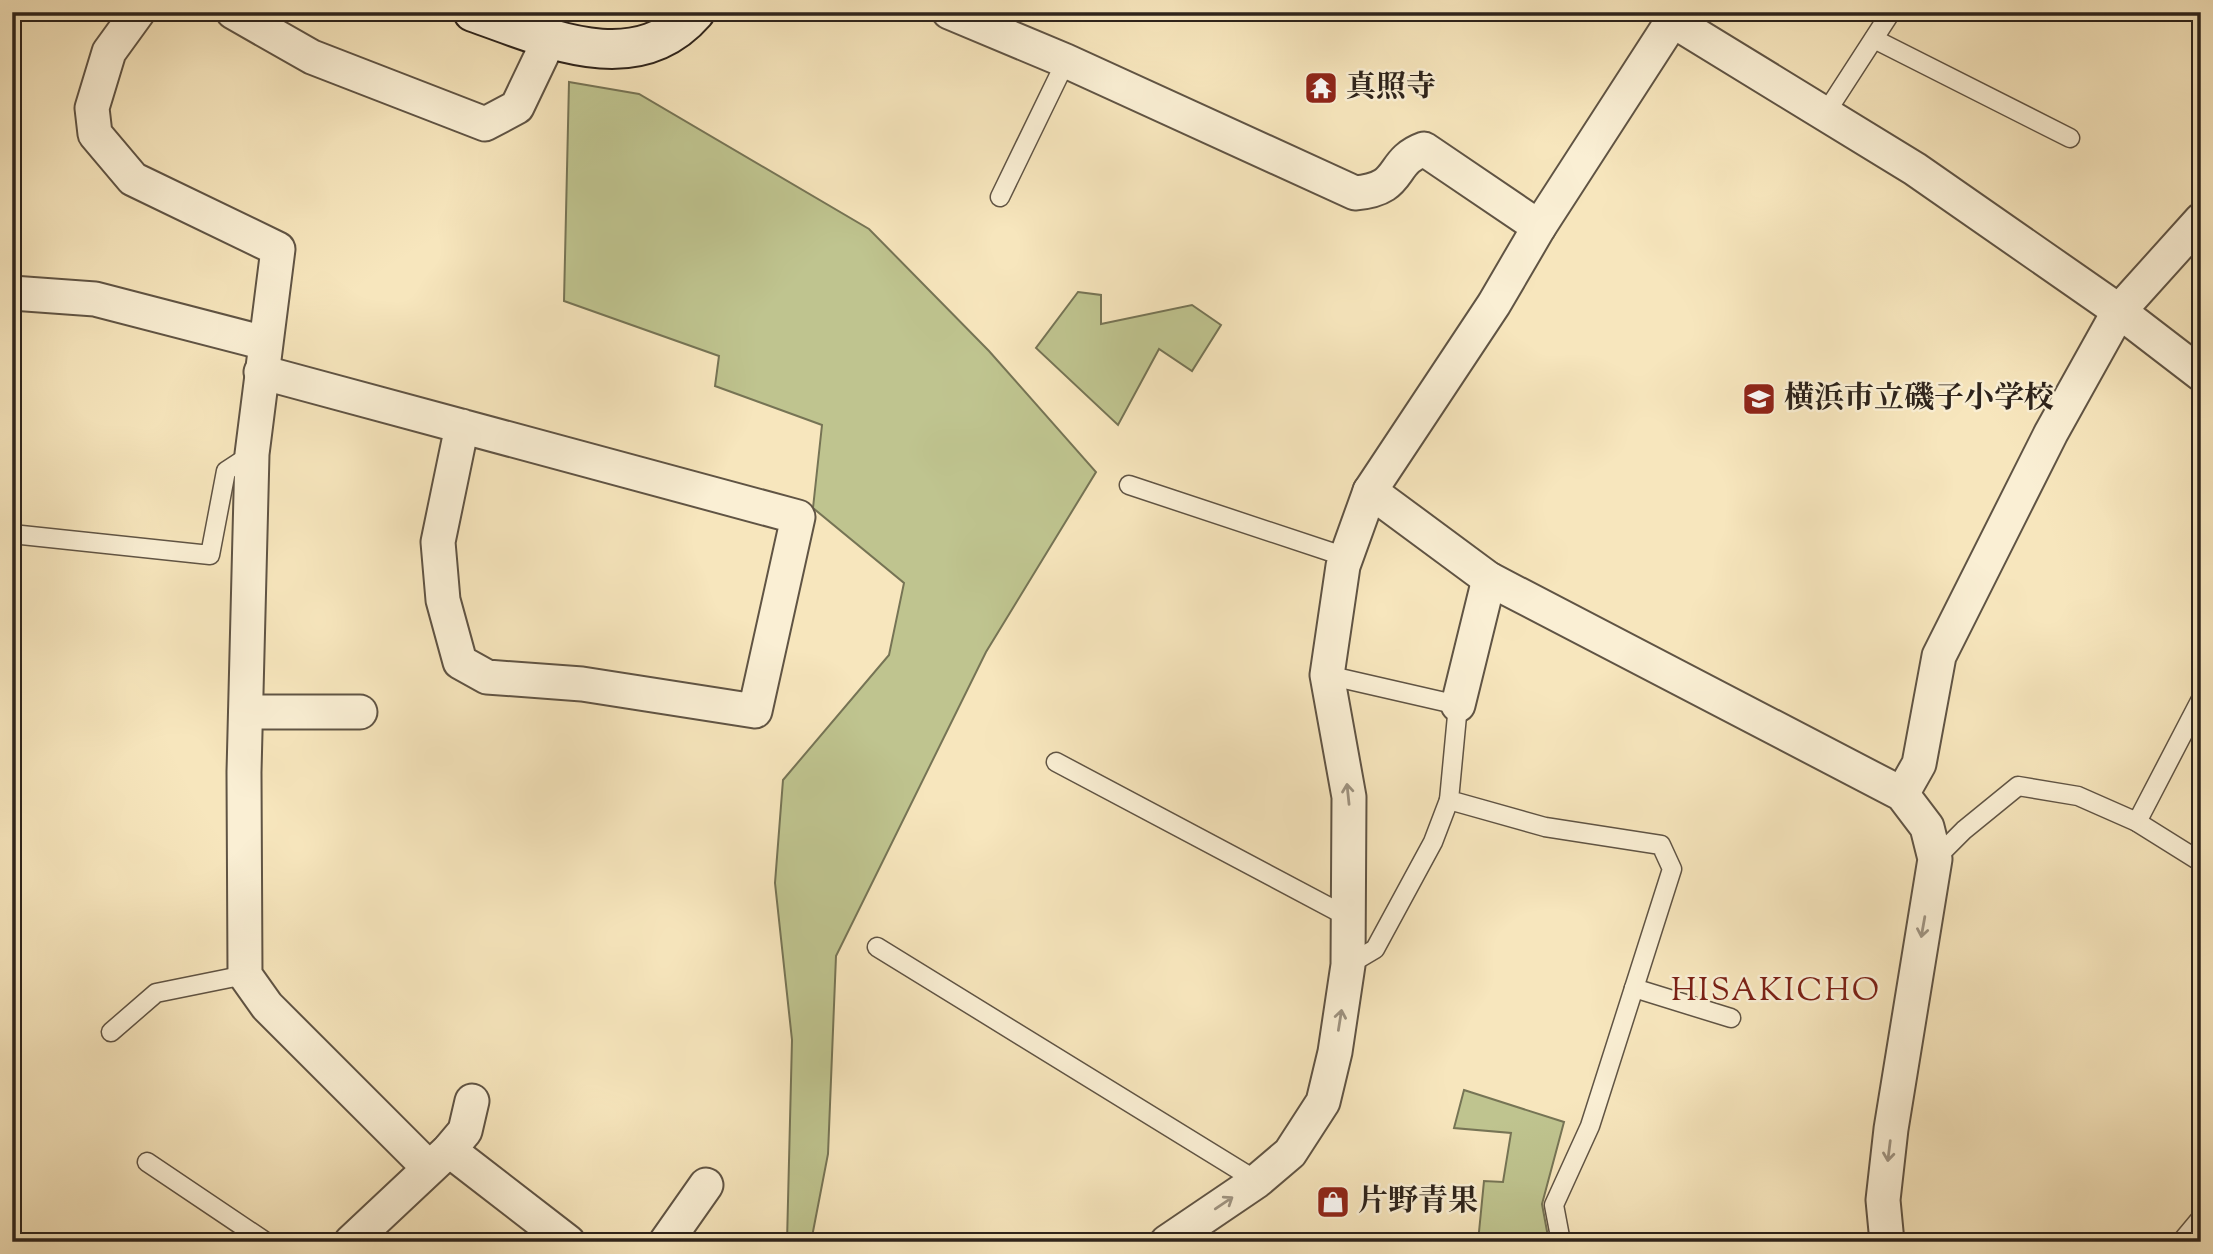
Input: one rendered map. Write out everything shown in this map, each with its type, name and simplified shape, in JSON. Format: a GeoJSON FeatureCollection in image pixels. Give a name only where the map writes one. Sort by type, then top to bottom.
{"type":"FeatureCollection","features":[{"type":"Feature","properties":{"kind":"street"},"geometry":{"type":"LineString","coordinates":[[138,12],[108,52],[92,108],[95,134],[133,179],[278,249],[252,454],[246,712],[245,975],[267,1006],[439,1159],[568,1242]]}},
{"type":"Feature","properties":{"kind":"street"},"geometry":{"type":"LineString","coordinates":[[233,12],[312,57],[485,124],[517,107],[550,38]]}},
{"type":"Feature","properties":{"kind":"street"},"geometry":{"type":"LineString","coordinates":[[473,12],[550,38],[594,48],[629,50],[664,40],[695,12]]}},
{"type":"Feature","properties":{"kind":"street"},"geometry":{"type":"LineString","coordinates":[[952,13],[1066,61],[1355,193],[1376,191],[1383,187],[1390,182],[1409,154],[1424,149],[1539,227]]}},
{"type":"Feature","properties":{"kind":"street"},"geometry":{"type":"LineString","coordinates":[[1167,1242],[1257,1181],[1290,1153],[1323,1102],[1335,1052],[1348,965],[1349,797],[1327,675],[1346,557],[1370,491],[1494,304],[1671,15],[1914,169],[2119,311],[2201,374]]}},
{"type":"Feature","properties":{"kind":"street"},"geometry":{"type":"LineString","coordinates":[[1902,794],[1919,764],[1939,656],[2051,433],[2119,311],[2201,220]]}},
{"type":"Feature","properties":{"kind":"street"},"geometry":{"type":"LineString","coordinates":[[12,293],[95,299],[462,426],[798,517],[755,711],[582,684],[487,677],[460,662],[443,600],[438,542],[462,426]]}},
{"type":"Feature","properties":{"kind":"street"},"geometry":{"type":"LineString","coordinates":[[1370,491],[1489,579],[1902,794],[1927,827],[1935,859],[1891,1129],[1883,1199],[1886,1242]]}},
{"type":"Feature","properties":{"kind":"street"},"geometry":{"type":"LineString","coordinates":[[1458,705],[1489,579]]}},
{"type":"Feature","properties":{"kind":"street"},"geometry":{"type":"LineString","coordinates":[[246,712],[360,712]]}},
{"type":"Feature","properties":{"kind":"street"},"geometry":{"type":"LineString","coordinates":[[351,1242],[465,1131],[471,1101]]}},
{"type":"Feature","properties":{"kind":"street"},"geometry":{"type":"LineString","coordinates":[[666,1242],[706,1185]]}},
{"type":"Feature","properties":{"kind":"lane"},"geometry":{"type":"LineString","coordinates":[[1825,114],[1891,12]]}},
{"type":"Feature","properties":{"kind":"lane"},"geometry":{"type":"LineString","coordinates":[[1874,38],[2070,138]]}},
{"type":"Feature","properties":{"kind":"lane"},"geometry":{"type":"LineString","coordinates":[[1000,197],[1066,61]]}},
{"type":"Feature","properties":{"kind":"lane"},"geometry":{"type":"LineString","coordinates":[[12,534],[209,555],[226,471],[252,454]]}},
{"type":"Feature","properties":{"kind":"lane"},"geometry":{"type":"LineString","coordinates":[[1129,485],[1346,557]]}},
{"type":"Feature","properties":{"kind":"lane"},"geometry":{"type":"LineString","coordinates":[[1327,675],[1458,705],[1449,800],[1433,842],[1375,949],[1348,965]]}},
{"type":"Feature","properties":{"kind":"lane"},"geometry":{"type":"LineString","coordinates":[[2137,822],[2201,699]]}},
{"type":"Feature","properties":{"kind":"lane"},"geometry":{"type":"LineString","coordinates":[[1056,762],[1348,917]]}},
{"type":"Feature","properties":{"kind":"lane"},"geometry":{"type":"LineString","coordinates":[[1935,859],[1964,830],[2018,786],[2078,796],[2137,822],[2201,862]]}},
{"type":"Feature","properties":{"kind":"lane"},"geometry":{"type":"LineString","coordinates":[[1449,800],[1545,827],[1661,845],[1672,869],[1590,1126],[1554,1205],[1561,1242]]}},
{"type":"Feature","properties":{"kind":"lane"},"geometry":{"type":"LineString","coordinates":[[877,947],[1257,1181]]}},
{"type":"Feature","properties":{"kind":"lane"},"geometry":{"type":"LineString","coordinates":[[111,1032],[156,993],[245,975]]}},
{"type":"Feature","properties":{"kind":"lane"},"geometry":{"type":"LineString","coordinates":[[1634,988],[1731,1018]]}},
{"type":"Feature","properties":{"kind":"lane"},"geometry":{"type":"LineString","coordinates":[[147,1162],[266,1242]]}},
{"type":"Feature","properties":{"kind":"lane"},"geometry":{"type":"LineString","coordinates":[[2182,1242],[2201,1218]]}},
{"type":"Feature","properties":{"kind":"green space"},"geometry":{"type":"Polygon","coordinates":[[[569,82],[639,94],[869,229],[989,351],[1096,472],[986,652],[836,956],[828,1154],[811,1242],[787,1242],[792,1040],[775,883],[783,780],[889,655],[904,583],[813,508],[822,425],[715,386],[719,356],[564,301],[569,82]]]}},
{"type":"Feature","properties":{"kind":"green space"},"geometry":{"type":"Polygon","coordinates":[[[1078,292],[1101,295],[1101,324],[1192,305],[1221,325],[1192,371],[1159,349],[1118,425],[1036,348],[1078,292]]]}},
{"type":"Feature","properties":{"kind":"green space"},"geometry":{"type":"Polygon","coordinates":[[[1464,1090],[1564,1122],[1542,1204],[1549,1242],[1478,1242],[1484,1181],[1503,1182],[1511,1133],[1454,1128],[1464,1090]]]}},
{"type":"Feature","properties":{"kind":"place","name":"真照寺"},"geometry":{"type":"Point","coordinates":[1321,88]}},
{"type":"Feature","properties":{"kind":"place","name":"横浜市立磯子小学校"},"geometry":{"type":"Point","coordinates":[1759,399]}},
{"type":"Feature","properties":{"kind":"place","name":"片野青果"},"geometry":{"type":"Point","coordinates":[1333,1202]}},
{"type":"Feature","properties":{"kind":"district","name":"HISAKICHO"},"geometry":{"type":"Point","coordinates":[1776,992]}}]}
